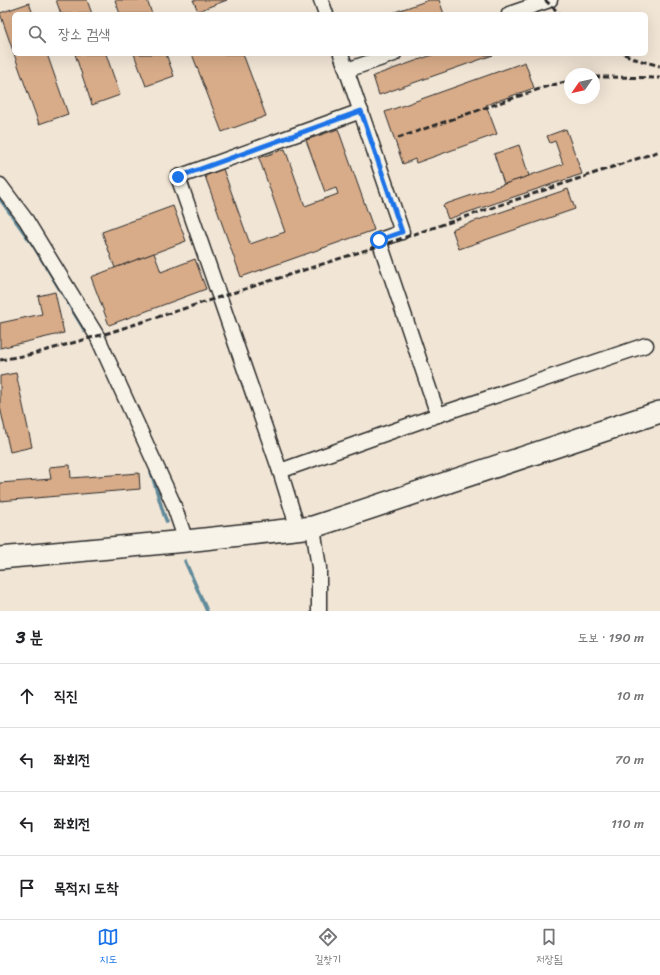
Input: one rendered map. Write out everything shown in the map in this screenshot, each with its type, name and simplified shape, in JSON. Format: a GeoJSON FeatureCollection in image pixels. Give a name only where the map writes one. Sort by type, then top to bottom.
{"type":"FeatureCollection","features":[{"type":"Feature","properties":{"kind":"highway"},"geometry":{"type":"LineString","coordinates":[[0,558],[186,541],[305,528],[660,412]]}},
{"type":"Feature","properties":{"kind":"street"},"geometry":{"type":"LineString","coordinates":[[321,0],[325,12]]}},
{"type":"Feature","properties":{"kind":"street"},"geometry":{"type":"LineString","coordinates":[[515,12],[550,0]]}},
{"type":"Feature","properties":{"kind":"street"},"geometry":{"type":"LineString","coordinates":[[342,56],[402,232],[379,240],[438,415]]}},
{"type":"Feature","properties":{"kind":"street"},"geometry":{"type":"LineString","coordinates":[[346,70],[388,56]]}},
{"type":"Feature","properties":{"kind":"street"},"geometry":{"type":"LineString","coordinates":[[319,611],[319,568],[305,528],[280,471],[178,177],[361,111]]}},
{"type":"Feature","properties":{"kind":"street"},"geometry":{"type":"LineString","coordinates":[[0,185],[26,220],[97,336],[173,503],[186,541]]}},
{"type":"Feature","properties":{"kind":"street"},"geometry":{"type":"LineString","coordinates":[[280,471],[438,415],[646,345]]}},
{"type":"Feature","properties":{"kind":"building"},"geometry":{"type":"Polygon","coordinates":[[[56,0],[87,0],[91,12],[60,12],[56,0]]]}},
{"type":"Feature","properties":{"kind":"building"},"geometry":{"type":"Polygon","coordinates":[[[115,0],[147,0],[151,12],[119,12],[115,0]]]}},
{"type":"Feature","properties":{"kind":"building"},"geometry":{"type":"Polygon","coordinates":[[[193,0],[227,0],[198,11],[193,0]]]}},
{"type":"Feature","properties":{"kind":"building"},"geometry":{"type":"Polygon","coordinates":[[[429,0],[439,0],[443,12],[395,12],[429,0]]]}},
{"type":"Feature","properties":{"kind":"building"},"geometry":{"type":"Polygon","coordinates":[[[29,3],[32,12],[12,12],[12,48],[0,13],[29,3]]]}},
{"type":"Feature","properties":{"kind":"building"},"geometry":{"type":"Polygon","coordinates":[[[15,56],[48,56],[68,114],[39,124],[15,56]]]}},
{"type":"Feature","properties":{"kind":"building"},"geometry":{"type":"Polygon","coordinates":[[[76,56],[107,56],[120,95],[92,105],[76,56]]]}},
{"type":"Feature","properties":{"kind":"building"},"geometry":{"type":"Polygon","coordinates":[[[135,56],[167,56],[174,76],[146,86],[135,56]]]}},
{"type":"Feature","properties":{"kind":"building"},"geometry":{"type":"Polygon","coordinates":[[[193,56],[244,56],[266,116],[222,132],[193,56]]]}},
{"type":"Feature","properties":{"kind":"building"},"geometry":{"type":"Polygon","coordinates":[[[429,56],[490,56],[379,95],[373,76],[429,56]]]}},
{"type":"Feature","properties":{"kind":"building"},"geometry":{"type":"Polygon","coordinates":[[[525,62],[534,88],[486,105],[497,134],[416,163],[415,159],[403,164],[385,112],[525,62]]]}},
{"type":"Feature","properties":{"kind":"building"},"geometry":{"type":"Polygon","coordinates":[[[338,129],[374,230],[241,277],[205,176],[223,169],[250,244],[285,232],[259,158],[285,149],[305,206],[338,194],[336,188],[325,192],[306,140],[338,129]]]}},
{"type":"Feature","properties":{"kind":"building"},"geometry":{"type":"Polygon","coordinates":[[[566,129],[582,174],[448,219],[443,205],[563,164],[555,141],[550,143],[547,136],[566,129]]]}},
{"type":"Feature","properties":{"kind":"building"},"geometry":{"type":"Polygon","coordinates":[[[519,145],[529,176],[504,184],[494,154],[519,145]]]}},
{"type":"Feature","properties":{"kind":"building"},"geometry":{"type":"Polygon","coordinates":[[[568,189],[575,209],[459,249],[452,229],[568,189]]]}},
{"type":"Feature","properties":{"kind":"building"},"geometry":{"type":"Polygon","coordinates":[[[173,206],[186,241],[115,268],[102,232],[173,206]]]}},
{"type":"Feature","properties":{"kind":"building"},"geometry":{"type":"Polygon","coordinates":[[[154,253],[161,272],[195,259],[206,289],[109,325],[91,277],[154,253]]]}},
{"type":"Feature","properties":{"kind":"building"},"geometry":{"type":"Polygon","coordinates":[[[55,292],[64,333],[0,348],[0,323],[42,314],[38,296],[55,292]]]}},
{"type":"Feature","properties":{"kind":"building"},"geometry":{"type":"Polygon","coordinates":[[[16,373],[32,447],[10,452],[0,407],[0,376],[16,373]]]}},
{"type":"Feature","properties":{"kind":"building"},"geometry":{"type":"Polygon","coordinates":[[[70,465],[71,478],[139,473],[140,489],[0,501],[0,483],[51,479],[49,467],[70,465]]]}},
{"type":"Feature","properties":{"kind":"waterway"},"geometry":{"type":"LineString","coordinates":[[0,199],[33,245],[85,331]]}},
{"type":"Feature","properties":{"kind":"waterway"},"geometry":{"type":"LineString","coordinates":[[151,472],[167,522]]}},
{"type":"Feature","properties":{"kind":"waterway"},"geometry":{"type":"LineString","coordinates":[[185,561],[207,611]]}},
{"type":"Feature","properties":{"kind":"railway"},"geometry":{"type":"LineString","coordinates":[[545,0],[558,12]]}},
{"type":"Feature","properties":{"kind":"railway"},"geometry":{"type":"LineString","coordinates":[[628,56],[660,66]]}},
{"type":"Feature","properties":{"kind":"railway"},"geometry":{"type":"LineString","coordinates":[[600,77],[660,78]]}},
{"type":"Feature","properties":{"kind":"railway"},"geometry":{"type":"LineString","coordinates":[[398,138],[548,86],[564,82]]}},
{"type":"Feature","properties":{"kind":"railway"},"geometry":{"type":"LineString","coordinates":[[0,360],[33,354],[108,333],[388,243],[660,151]]}},
{"type":"Feature","properties":{"kind":"route"},"geometry":{"type":"LineString","coordinates":[[178,177],[361,111],[402,232],[379,240]]}}]}
